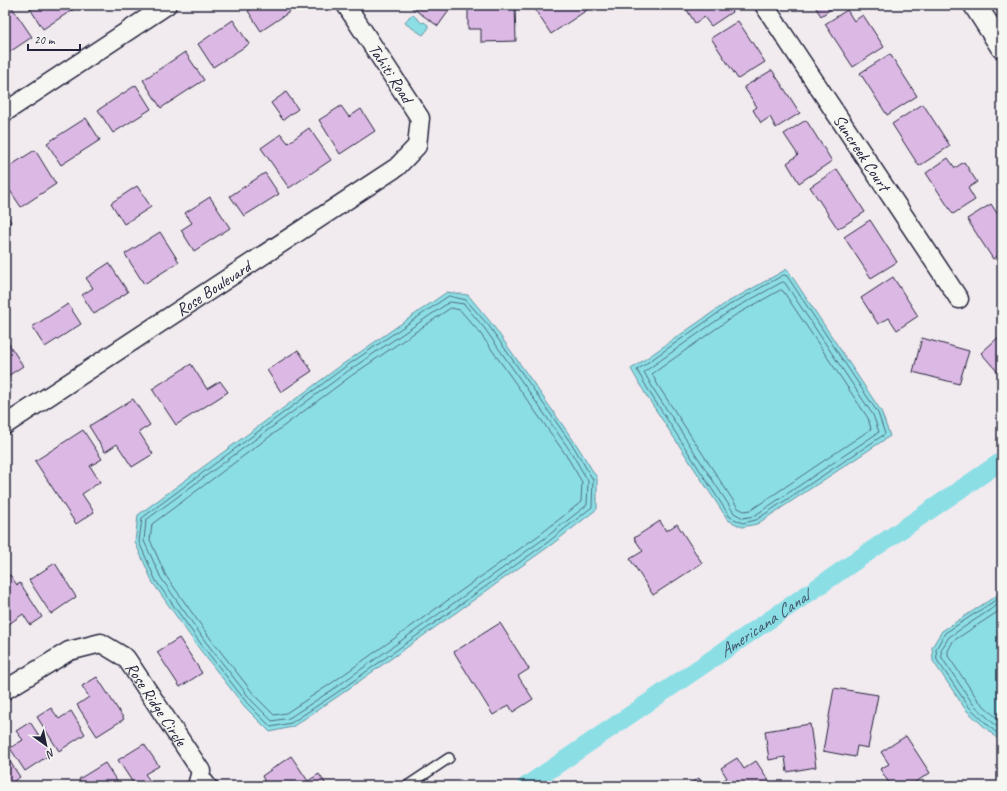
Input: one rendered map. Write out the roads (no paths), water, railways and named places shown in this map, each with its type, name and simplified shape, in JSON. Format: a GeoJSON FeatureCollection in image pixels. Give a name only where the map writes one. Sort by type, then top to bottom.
{"type":"FeatureCollection","features":[{"type":"Feature","properties":{"kind":"highway"},"geometry":{"type":"LineString","coordinates":[[975,5],[1002,47]]}},
{"type":"Feature","properties":{"kind":"street"},"geometry":{"type":"LineString","coordinates":[[5,112],[167,5]]}},
{"type":"Feature","properties":{"kind":"street","name":"Tahiti Road"},"geometry":{"type":"LineString","coordinates":[[346,5],[420,118],[417,146]]}},
{"type":"Feature","properties":{"kind":"street","name":"Suncreek Court"},"geometry":{"type":"LineString","coordinates":[[764,5],[959,300]]}},
{"type":"Feature","properties":{"kind":"street","name":"Rose Boulevard"},"geometry":{"type":"LineString","coordinates":[[5,425],[397,167],[417,146]]}},
{"type":"Feature","properties":{"kind":"street","name":"Rose Ridge Circle"},"geometry":{"type":"LineString","coordinates":[[5,690],[69,651],[101,643],[126,658],[199,778]]}},
{"type":"Feature","properties":{"kind":"lane"},"geometry":{"type":"LineString","coordinates":[[407,786],[449,758]]}},
{"type":"Feature","properties":{"kind":"lane"},"geometry":{"type":"LineString","coordinates":[[199,778],[213,786]]}},
{"type":"Feature","properties":{"kind":"water"},"geometry":{"type":"Polygon","coordinates":[[[413,15],[422,23],[424,22],[428,25],[428,29],[423,35],[405,22],[410,16],[413,15]]]}},
{"type":"Feature","properties":{"kind":"water"},"geometry":{"type":"Polygon","coordinates":[[[787,269],[881,411],[890,436],[757,524],[742,527],[728,520],[646,395],[631,369],[726,303],[787,269]]]}},
{"type":"Feature","properties":{"kind":"water"},"geometry":{"type":"Polygon","coordinates":[[[447,292],[468,295],[492,324],[578,447],[597,478],[597,509],[551,545],[337,697],[292,727],[270,732],[245,707],[198,647],[153,583],[135,542],[138,515],[343,364],[447,292]]]}},
{"type":"Feature","properties":{"kind":"water"},"geometry":{"type":"Polygon","coordinates":[[[1002,592],[1002,745],[1001,742],[966,710],[933,661],[932,647],[942,631],[1002,592]]]}},
{"type":"Feature","properties":{"kind":"waterway","name":"Americana Canal"},"geometry":{"type":"LineString","coordinates":[[526,786],[1002,461]]}}]}
